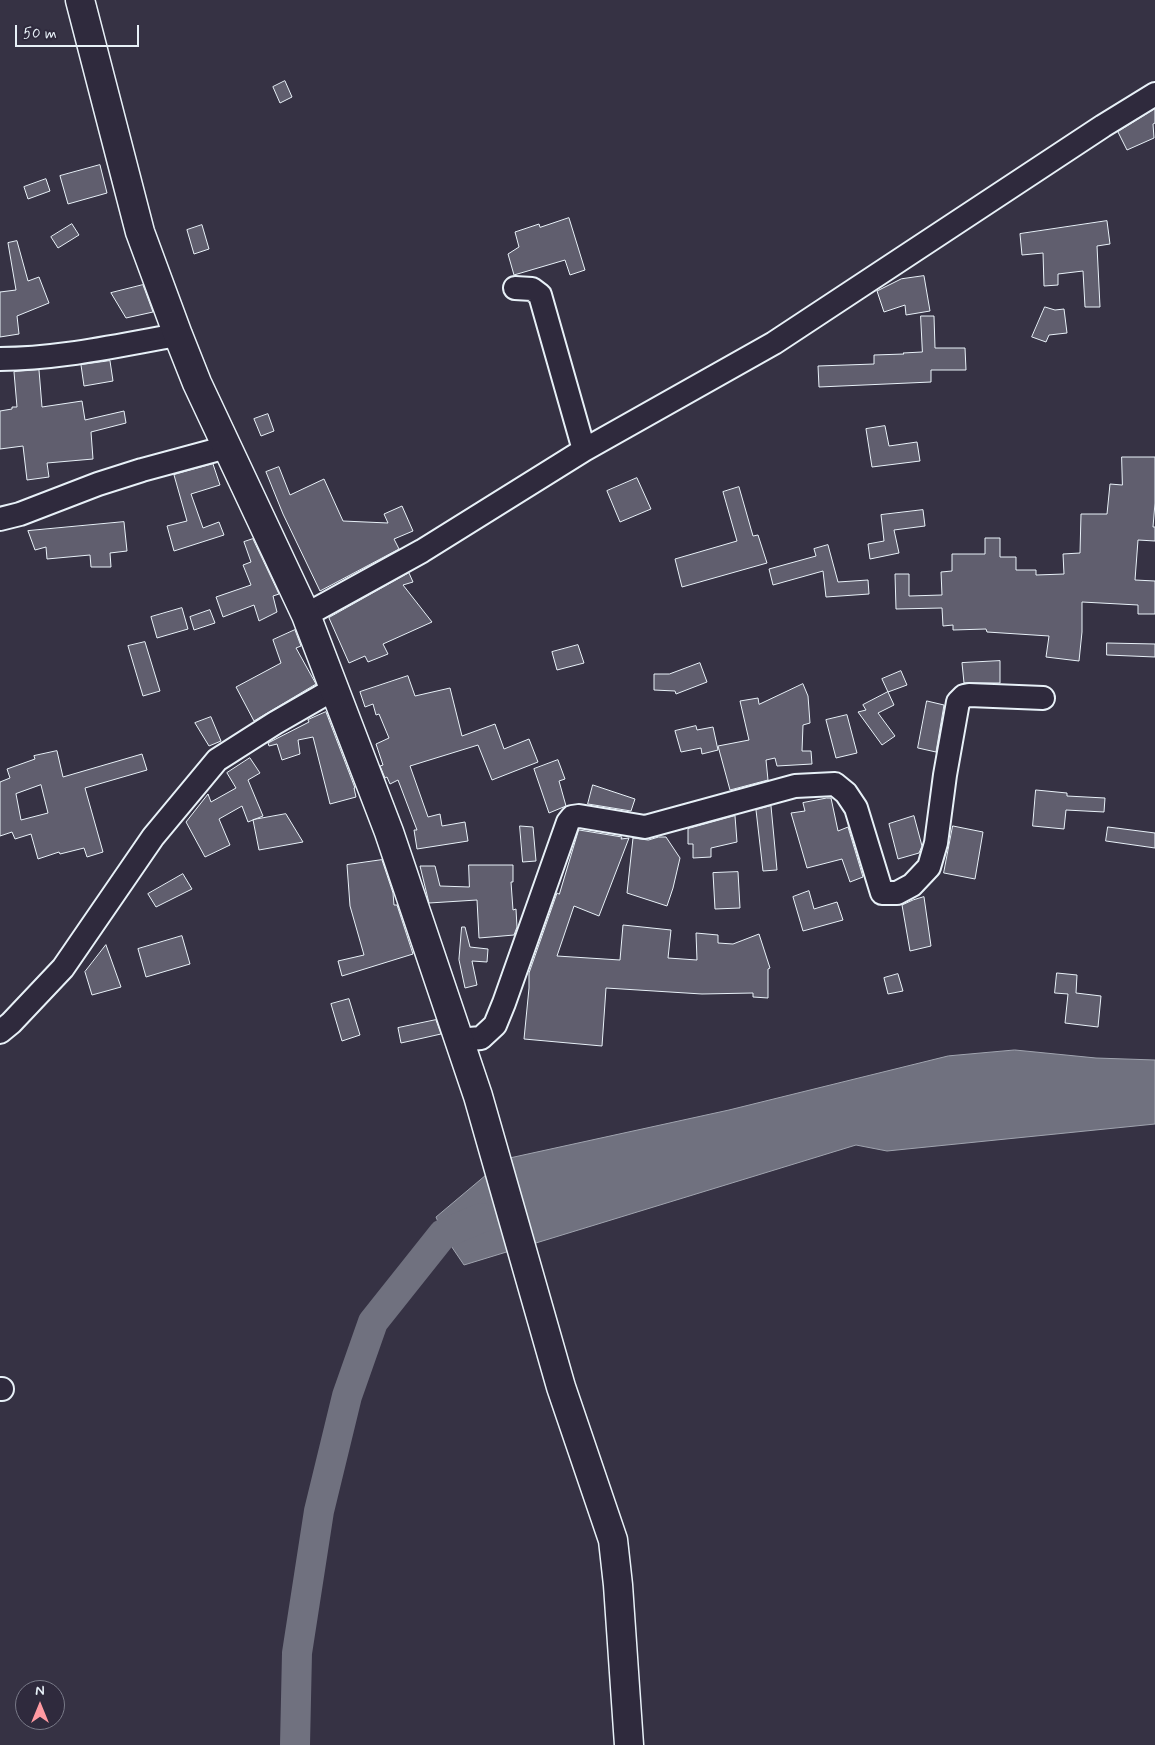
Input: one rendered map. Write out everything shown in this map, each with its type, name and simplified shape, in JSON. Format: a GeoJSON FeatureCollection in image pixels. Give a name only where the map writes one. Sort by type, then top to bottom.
{"type":"FeatureCollection","features":[{"type":"Feature","properties":{"kind":"main road"},"geometry":{"type":"LineString","coordinates":[[80,0],[140,232],[197,382],[306,615],[389,832],[478,1096],[562,1387],[613,1540],[629,1745]]}},
{"type":"Feature","properties":{"kind":"street"},"geometry":{"type":"LineString","coordinates":[[306,615],[422,552],[584,450],[774,343],[1103,126],[1155,94]]}},
{"type":"Feature","properties":{"kind":"street"},"geometry":{"type":"LineString","coordinates":[[515,288],[532,289],[540,295],[584,450]]}},
{"type":"Feature","properties":{"kind":"street"},"geometry":{"type":"LineString","coordinates":[[0,359],[22,359],[83,351],[178,335]]}},
{"type":"Feature","properties":{"kind":"street"},"geometry":{"type":"LineString","coordinates":[[0,519],[20,514],[98,484],[142,470],[227,447]]}},
{"type":"Feature","properties":{"kind":"street"},"geometry":{"type":"LineString","coordinates":[[0,1032],[11,1023],[63,968],[153,837],[216,760],[334,689]]}},
{"type":"Feature","properties":{"kind":"street"},"geometry":{"type":"LineString","coordinates":[[458,1040],[482,1038],[495,1025],[568,822],[572,817],[579,816],[644,827],[796,786],[836,784],[846,793],[856,808],[882,892],[897,893],[912,885],[929,867],[936,843],[945,775],[958,702],[964,696],[969,695],[1043,698]]}},
{"type":"Feature","properties":{"kind":"water"},"geometry":{"type":"Polygon","coordinates":[[[1015,1050],[1096,1058],[1155,1060],[1155,1124],[887,1151],[856,1145],[464,1265],[443,1234],[436,1217],[505,1159],[729,1110],[948,1056],[1015,1050]]]}},
{"type":"Feature","properties":{"kind":"building"},"geometry":{"type":"Polygon","coordinates":[[[285,81],[292,97],[280,103],[273,87],[285,81]]]}},
{"type":"Feature","properties":{"kind":"building"},"geometry":{"type":"Polygon","coordinates":[[[1155,109],[1154,138],[1127,150],[1118,132],[1155,109]]]}},
{"type":"Feature","properties":{"kind":"building"},"geometry":{"type":"Polygon","coordinates":[[[100,165],[107,193],[68,204],[60,176],[100,165]]]}},
{"type":"Feature","properties":{"kind":"building"},"geometry":{"type":"Polygon","coordinates":[[[46,179],[50,191],[28,199],[24,187],[46,179]]]}},
{"type":"Feature","properties":{"kind":"building"},"geometry":{"type":"Polygon","coordinates":[[[569,218],[585,270],[570,275],[565,260],[514,275],[508,254],[519,247],[515,232],[539,224],[540,227],[569,218]]]}},
{"type":"Feature","properties":{"kind":"building"},"geometry":{"type":"Polygon","coordinates":[[[1107,221],[1110,244],[1097,246],[1100,307],[1085,307],[1083,271],[1058,274],[1058,285],[1044,286],[1043,253],[1022,255],[1020,234],[1107,221]]]}},
{"type":"Feature","properties":{"kind":"building"},"geometry":{"type":"Polygon","coordinates":[[[72,224],[79,235],[58,248],[51,237],[72,224]]]}},
{"type":"Feature","properties":{"kind":"building"},"geometry":{"type":"Polygon","coordinates":[[[202,225],[209,249],[194,254],[187,230],[202,225]]]}},
{"type":"Feature","properties":{"kind":"building"},"geometry":{"type":"Polygon","coordinates":[[[17,241],[28,281],[39,277],[49,303],[17,316],[19,334],[0,337],[0,292],[16,290],[8,243],[17,241]]]}},
{"type":"Feature","properties":{"kind":"building"},"geometry":{"type":"Polygon","coordinates":[[[924,276],[930,311],[906,315],[905,305],[884,312],[877,291],[901,279],[924,276]]]}},
{"type":"Feature","properties":{"kind":"building"},"geometry":{"type":"Polygon","coordinates":[[[143,285],[153,312],[126,318],[111,293],[143,285]]]}},
{"type":"Feature","properties":{"kind":"building"},"geometry":{"type":"Polygon","coordinates":[[[1045,307],[1055,310],[1064,309],[1067,333],[1049,335],[1046,342],[1032,337],[1045,307]]]}},
{"type":"Feature","properties":{"kind":"building"},"geometry":{"type":"Polygon","coordinates":[[[921,316],[934,316],[935,348],[965,348],[966,370],[931,370],[931,382],[819,387],[818,366],[874,364],[874,355],[922,352],[921,316]]]}},
{"type":"Feature","properties":{"kind":"building"},"geometry":{"type":"Polygon","coordinates":[[[110,361],[113,381],[84,386],[81,365],[110,361]]]}},
{"type":"Feature","properties":{"kind":"building"},"geometry":{"type":"Polygon","coordinates":[[[39,370],[42,407],[82,401],[85,420],[124,411],[126,423],[91,432],[93,459],[47,463],[49,477],[27,480],[23,446],[0,449],[0,411],[17,407],[14,372],[39,370]]]}},
{"type":"Feature","properties":{"kind":"building"},"geometry":{"type":"Polygon","coordinates":[[[268,414],[274,431],[261,436],[254,419],[268,414]]]}},
{"type":"Feature","properties":{"kind":"building"},"geometry":{"type":"Polygon","coordinates":[[[885,426],[889,446],[917,442],[920,461],[872,467],[866,429],[885,426]]]}},
{"type":"Feature","properties":{"kind":"building"},"geometry":{"type":"Polygon","coordinates":[[[1122,457],[1155,457],[1153,527],[1155,527],[1155,541],[1138,540],[1135,580],[1155,581],[1155,614],[1138,614],[1138,605],[1082,602],[1082,632],[1079,661],[1046,657],[1049,636],[987,632],[986,629],[953,630],[953,625],[943,626],[942,608],[896,609],[895,574],[909,574],[909,596],[942,595],[941,572],[952,571],[952,554],[985,554],[985,538],[1000,538],[1000,557],[1016,557],[1016,570],[1036,570],[1036,575],[1064,574],[1063,554],[1080,553],[1081,514],[1107,514],[1110,484],[1122,485],[1122,457]]]}},
{"type":"Feature","properties":{"kind":"building"},"geometry":{"type":"Polygon","coordinates":[[[213,464],[220,485],[191,494],[203,528],[219,522],[224,535],[174,551],[167,526],[187,521],[174,475],[213,464]]]}},
{"type":"Feature","properties":{"kind":"building"},"geometry":{"type":"Polygon","coordinates":[[[279,467],[290,495],[324,479],[343,521],[388,523],[384,514],[402,506],[413,531],[394,539],[399,549],[320,591],[283,514],[266,472],[279,467]]]}},
{"type":"Feature","properties":{"kind":"building"},"geometry":{"type":"Polygon","coordinates":[[[637,478],[651,509],[620,522],[607,491],[637,478]]]}},
{"type":"Feature","properties":{"kind":"building"},"geometry":{"type":"Polygon","coordinates":[[[739,487],[753,536],[758,535],[767,563],[682,587],[675,559],[737,541],[723,492],[739,487]]]}},
{"type":"Feature","properties":{"kind":"building"},"geometry":{"type":"Polygon","coordinates":[[[923,510],[925,526],[894,530],[899,553],[870,559],[868,544],[884,541],[881,515],[923,510]]]}},
{"type":"Feature","properties":{"kind":"building"},"geometry":{"type":"Polygon","coordinates":[[[124,522],[127,551],[110,553],[111,567],[91,567],[90,555],[47,559],[46,547],[35,550],[28,531],[124,522]]]}},
{"type":"Feature","properties":{"kind":"building"},"geometry":{"type":"Polygon","coordinates":[[[253,539],[279,594],[273,596],[277,612],[259,621],[254,605],[223,617],[216,597],[251,585],[243,565],[251,562],[244,542],[253,539]]]}},
{"type":"Feature","properties":{"kind":"building"},"geometry":{"type":"Polygon","coordinates":[[[828,545],[838,582],[868,580],[869,594],[826,597],[823,571],[773,585],[769,569],[816,556],[814,549],[828,545]]]}},
{"type":"Feature","properties":{"kind":"building"},"geometry":{"type":"Polygon","coordinates":[[[409,573],[413,582],[403,585],[432,622],[383,644],[388,654],[368,662],[365,656],[349,663],[329,618],[409,573]]]}},
{"type":"Feature","properties":{"kind":"building"},"geometry":{"type":"Polygon","coordinates":[[[182,608],[188,629],[157,638],[151,617],[182,608]]]}},
{"type":"Feature","properties":{"kind":"building"},"geometry":{"type":"Polygon","coordinates":[[[210,610],[215,623],[194,630],[190,617],[210,610]]]}},
{"type":"Feature","properties":{"kind":"building"},"geometry":{"type":"Polygon","coordinates":[[[295,630],[301,646],[296,648],[316,684],[254,721],[236,687],[281,663],[273,640],[295,630]]]}},
{"type":"Feature","properties":{"kind":"building"},"geometry":{"type":"Polygon","coordinates":[[[145,642],[160,691],[143,696],[128,646],[145,642]]]}},
{"type":"Feature","properties":{"kind":"building"},"geometry":{"type":"Polygon","coordinates":[[[1107,643],[1155,644],[1155,657],[1107,655],[1107,643]]]}},
{"type":"Feature","properties":{"kind":"building"},"geometry":{"type":"Polygon","coordinates":[[[578,645],[584,663],[557,670],[552,652],[578,645]]]}},
{"type":"Feature","properties":{"kind":"building"},"geometry":{"type":"Polygon","coordinates":[[[1000,661],[1000,683],[964,683],[962,663],[1000,661]]]}},
{"type":"Feature","properties":{"kind":"building"},"geometry":{"type":"Polygon","coordinates":[[[700,663],[707,682],[676,694],[675,691],[654,690],[654,674],[669,674],[700,663]]]}},
{"type":"Feature","properties":{"kind":"building"},"geometry":{"type":"Polygon","coordinates":[[[901,671],[907,685],[888,692],[882,679],[901,671]]]}},
{"type":"Feature","properties":{"kind":"building"},"geometry":{"type":"Polygon","coordinates":[[[408,676],[415,696],[450,688],[462,736],[495,724],[504,749],[529,739],[538,762],[492,780],[478,745],[410,766],[428,817],[440,814],[442,826],[465,822],[468,841],[417,849],[414,830],[417,830],[398,780],[390,784],[380,766],[383,765],[376,744],[389,738],[379,714],[376,715],[373,704],[365,707],[360,692],[408,676]]]}},
{"type":"Feature","properties":{"kind":"building"},"geometry":{"type":"Polygon","coordinates":[[[803,684],[808,696],[810,723],[803,725],[802,751],[811,751],[812,764],[777,766],[775,758],[766,760],[768,780],[730,790],[718,746],[749,740],[740,701],[758,698],[759,704],[803,684]]]}},
{"type":"Feature","properties":{"kind":"building"},"geometry":{"type":"Polygon","coordinates":[[[888,692],[894,705],[878,713],[895,736],[882,745],[858,712],[866,710],[863,705],[888,692]]]}},
{"type":"Feature","properties":{"kind":"building"},"geometry":{"type":"Polygon","coordinates":[[[927,701],[944,705],[936,752],[918,748],[927,701]]]}},
{"type":"Feature","properties":{"kind":"building"},"geometry":{"type":"Polygon","coordinates":[[[326,712],[355,788],[356,797],[330,804],[313,737],[298,740],[300,754],[282,760],[277,744],[269,746],[268,743],[326,712]]]}},
{"type":"Feature","properties":{"kind":"building"},"geometry":{"type":"Polygon","coordinates":[[[847,715],[857,753],[836,758],[826,720],[847,715]]]}},
{"type":"Feature","properties":{"kind":"building"},"geometry":{"type":"Polygon","coordinates":[[[211,717],[221,741],[209,746],[195,723],[211,717]]]}},
{"type":"Feature","properties":{"kind":"building"},"geometry":{"type":"Polygon","coordinates":[[[696,726],[697,730],[713,727],[718,750],[702,754],[701,748],[681,752],[675,731],[696,726]]]}},
{"type":"Feature","properties":{"kind":"building"},"geometry":{"type":"Polygon","coordinates":[[[57,751],[63,777],[142,754],[147,770],[85,788],[103,852],[87,857],[84,848],[60,854],[59,852],[38,859],[31,834],[15,839],[12,832],[0,836],[0,782],[10,778],[7,769],[35,759],[34,756],[57,751]],[[41,785],[16,794],[21,820],[48,813],[41,785]]]}},
{"type":"Feature","properties":{"kind":"building"},"geometry":{"type":"Polygon","coordinates":[[[250,758],[260,773],[248,780],[263,816],[248,822],[242,806],[219,819],[230,845],[205,857],[186,822],[208,794],[211,802],[236,788],[227,773],[250,758]]]}},
{"type":"Feature","properties":{"kind":"building"},"geometry":{"type":"Polygon","coordinates":[[[558,760],[565,779],[559,781],[566,806],[549,813],[534,769],[558,760]]]}},
{"type":"Feature","properties":{"kind":"building"},"geometry":{"type":"Polygon","coordinates":[[[593,785],[635,799],[631,811],[588,804],[593,785]]]}},
{"type":"Feature","properties":{"kind":"building"},"geometry":{"type":"Polygon","coordinates":[[[1036,790],[1067,793],[1067,796],[1105,798],[1104,812],[1066,810],[1064,829],[1033,826],[1036,790]]]}},
{"type":"Feature","properties":{"kind":"building"},"geometry":{"type":"Polygon","coordinates":[[[831,798],[838,831],[848,827],[863,877],[850,882],[842,859],[807,868],[791,813],[805,811],[803,803],[831,798]]]}},
{"type":"Feature","properties":{"kind":"building"},"geometry":{"type":"Polygon","coordinates":[[[771,806],[777,870],[763,871],[756,810],[771,806]]]}},
{"type":"Feature","properties":{"kind":"building"},"geometry":{"type":"Polygon","coordinates":[[[286,814],[303,842],[259,850],[253,820],[286,814]]]}},
{"type":"Feature","properties":{"kind":"building"},"geometry":{"type":"Polygon","coordinates":[[[735,816],[737,842],[711,848],[711,857],[693,858],[693,844],[688,844],[688,829],[735,816]]]}},
{"type":"Feature","properties":{"kind":"building"},"geometry":{"type":"Polygon","coordinates":[[[914,816],[922,846],[919,853],[898,859],[889,824],[914,816]]]}},
{"type":"Feature","properties":{"kind":"building"},"geometry":{"type":"Polygon","coordinates":[[[520,826],[533,827],[536,861],[523,862],[520,826]]]}},
{"type":"Feature","properties":{"kind":"building"},"geometry":{"type":"Polygon","coordinates":[[[953,826],[983,832],[975,879],[944,873],[953,826]]]}},
{"type":"Feature","properties":{"kind":"building"},"geometry":{"type":"Polygon","coordinates":[[[1108,827],[1155,833],[1155,848],[1106,841],[1108,827]]]}},
{"type":"Feature","properties":{"kind":"building"},"geometry":{"type":"Polygon","coordinates":[[[579,830],[622,837],[621,839],[629,838],[599,916],[574,906],[557,956],[620,960],[623,925],[671,930],[668,958],[697,960],[696,933],[718,935],[718,943],[733,944],[759,934],[770,968],[768,969],[768,998],[753,997],[753,993],[702,994],[606,988],[602,1046],[524,1039],[529,973],[557,893],[559,894],[579,830]]]}},
{"type":"Feature","properties":{"kind":"building"},"geometry":{"type":"Polygon","coordinates":[[[666,837],[680,858],[667,906],[627,893],[633,838],[648,840],[666,837]]]}},
{"type":"Feature","properties":{"kind":"building"},"geometry":{"type":"Polygon","coordinates":[[[382,860],[393,893],[394,905],[397,905],[413,954],[342,976],[338,961],[364,955],[350,906],[347,865],[382,860]]]}},
{"type":"Feature","properties":{"kind":"building"},"geometry":{"type":"Polygon","coordinates":[[[469,865],[513,865],[513,882],[511,882],[513,910],[516,909],[517,927],[514,935],[479,938],[477,900],[429,903],[420,866],[435,866],[440,886],[469,887],[469,865]]]}},
{"type":"Feature","properties":{"kind":"building"},"geometry":{"type":"Polygon","coordinates":[[[738,872],[740,908],[715,909],[713,873],[738,872]]]}},
{"type":"Feature","properties":{"kind":"building"},"geometry":{"type":"Polygon","coordinates":[[[183,874],[192,889],[156,907],[148,894],[183,874]]]}},
{"type":"Feature","properties":{"kind":"building"},"geometry":{"type":"Polygon","coordinates":[[[809,891],[814,909],[837,902],[843,920],[803,931],[793,897],[809,891]]]}},
{"type":"Feature","properties":{"kind":"building"},"geometry":{"type":"Polygon","coordinates":[[[924,897],[931,946],[910,951],[902,905],[924,897]]]}},
{"type":"Feature","properties":{"kind":"building"},"geometry":{"type":"Polygon","coordinates":[[[462,927],[465,927],[470,947],[488,949],[487,962],[472,961],[477,985],[465,988],[459,960],[462,927]]]}},
{"type":"Feature","properties":{"kind":"building"},"geometry":{"type":"Polygon","coordinates":[[[182,936],[190,964],[146,977],[138,949],[182,936]]]}},
{"type":"Feature","properties":{"kind":"building"},"geometry":{"type":"Polygon","coordinates":[[[106,945],[121,987],[92,995],[85,972],[106,945]]]}},
{"type":"Feature","properties":{"kind":"building"},"geometry":{"type":"Polygon","coordinates":[[[1057,973],[1077,975],[1076,993],[1101,996],[1098,1027],[1065,1023],[1068,994],[1055,993],[1057,973]]]}},
{"type":"Feature","properties":{"kind":"building"},"geometry":{"type":"Polygon","coordinates":[[[898,974],[903,991],[888,994],[884,978],[898,974]]]}},
{"type":"Feature","properties":{"kind":"building"},"geometry":{"type":"Polygon","coordinates":[[[349,999],[360,1035],[342,1041],[331,1004],[349,999]]]}},
{"type":"Feature","properties":{"kind":"building"},"geometry":{"type":"Polygon","coordinates":[[[436,1020],[441,1034],[401,1043],[398,1028],[436,1020]]]}},
{"type":"Feature","properties":{"kind":"waterway"},"geometry":{"type":"LineString","coordinates":[[295,1745],[297,1653],[319,1511],[347,1396],[373,1322],[443,1234],[481,1218]]}}]}
